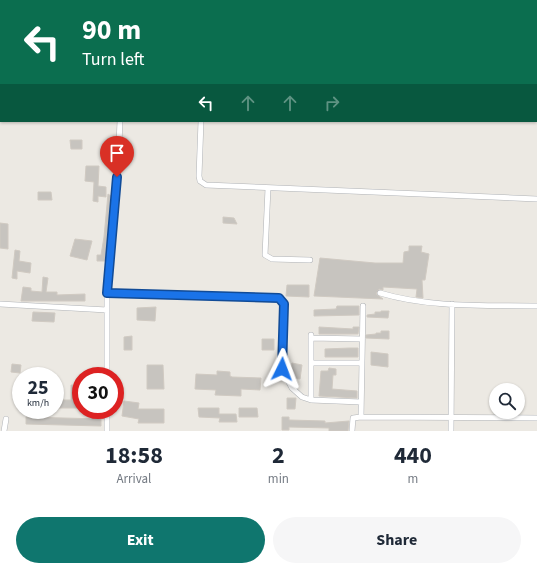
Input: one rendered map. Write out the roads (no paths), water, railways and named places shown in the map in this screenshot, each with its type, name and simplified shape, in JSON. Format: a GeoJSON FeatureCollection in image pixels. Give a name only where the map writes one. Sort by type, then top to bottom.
{"type":"FeatureCollection","features":[{"type":"Feature","properties":{"kind":"street"},"geometry":{"type":"LineString","coordinates":[[107,367],[107,293],[120,122]]}},
{"type":"Feature","properties":{"kind":"street"},"geometry":{"type":"LineString","coordinates":[[202,122],[200,181],[206,185],[537,199]]}},
{"type":"Feature","properties":{"kind":"street"},"geometry":{"type":"LineString","coordinates":[[268,188],[265,255],[272,259],[310,260]]}},
{"type":"Feature","properties":{"kind":"street"},"geometry":{"type":"LineString","coordinates":[[107,293],[279,298],[284,304],[282,369],[292,388],[302,397],[311,400],[361,402]]}},
{"type":"Feature","properties":{"kind":"street"},"geometry":{"type":"LineString","coordinates":[[380,293],[410,301],[452,304],[537,306]]}},
{"type":"Feature","properties":{"kind":"street"},"geometry":{"type":"LineString","coordinates":[[0,304],[107,310]]}},
{"type":"Feature","properties":{"kind":"street"},"geometry":{"type":"LineString","coordinates":[[451,431],[452,304]]}},
{"type":"Feature","properties":{"kind":"street"},"geometry":{"type":"LineString","coordinates":[[361,417],[363,306]]}},
{"type":"Feature","properties":{"kind":"street"},"geometry":{"type":"LineString","coordinates":[[311,400],[311,336],[362,339]]}},
{"type":"Feature","properties":{"kind":"street"},"geometry":{"type":"LineString","coordinates":[[311,363],[362,363]]}},
{"type":"Feature","properties":{"kind":"street"},"geometry":{"type":"LineString","coordinates":[[352,431],[353,418],[361,417],[537,418]]}},
{"type":"Feature","properties":{"kind":"street"},"geometry":{"type":"LineString","coordinates":[[4,431],[6,419]]}},
{"type":"Feature","properties":{"kind":"street"},"geometry":{"type":"LineString","coordinates":[[107,419],[107,431]]}}]}
